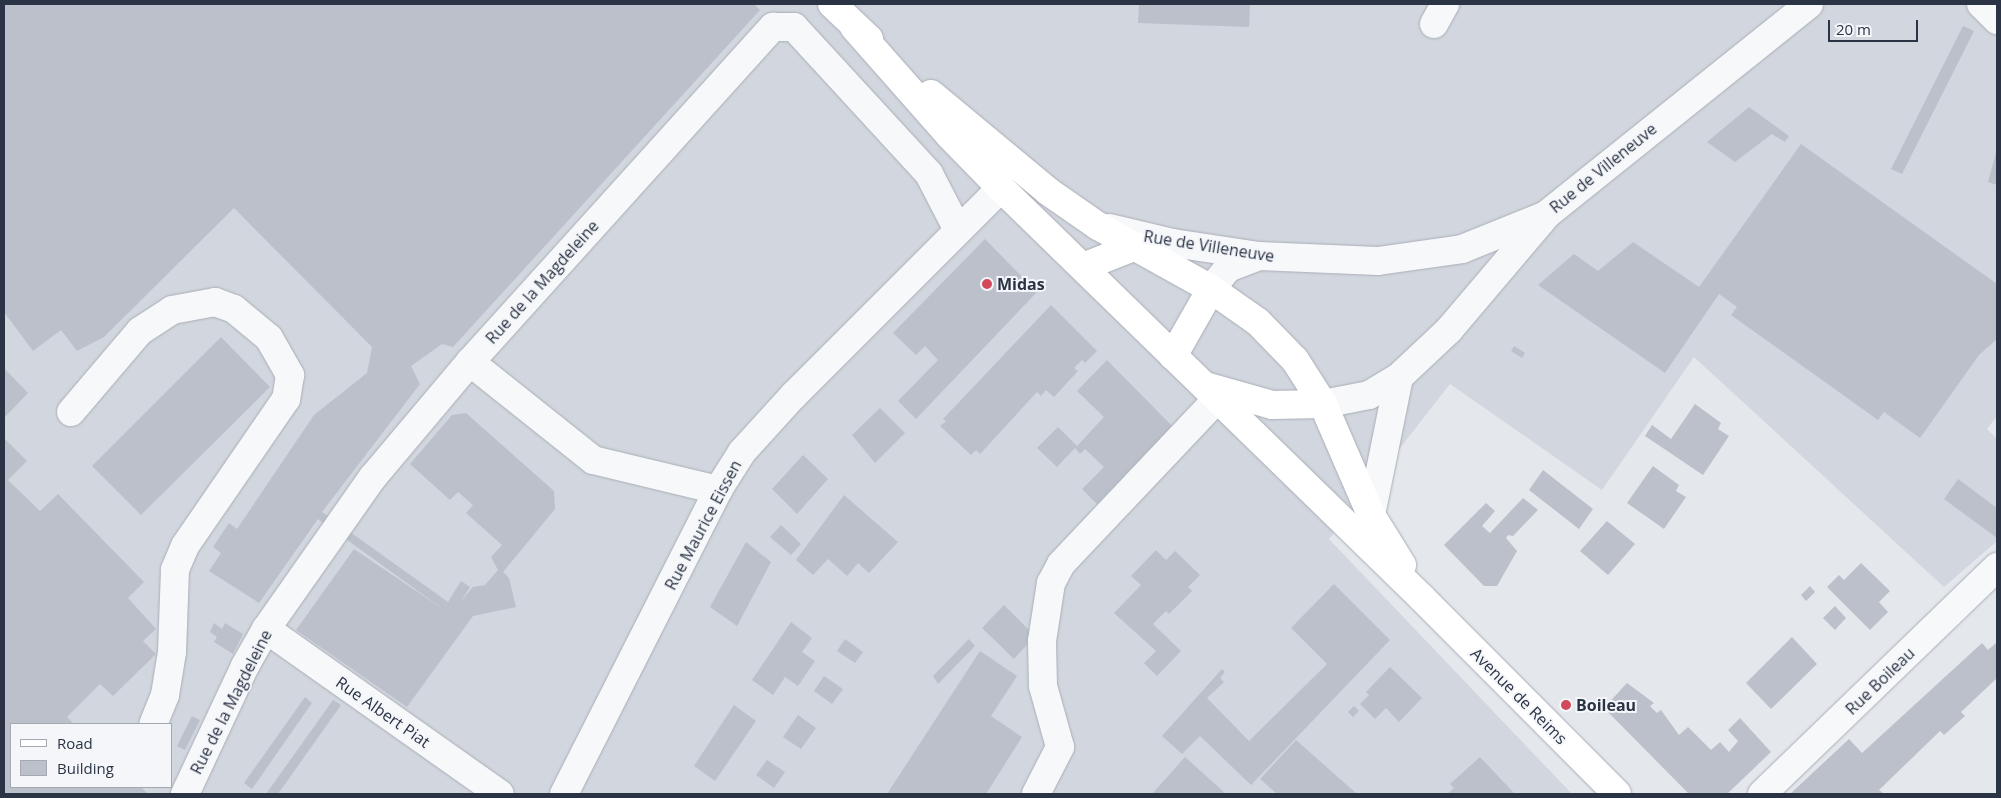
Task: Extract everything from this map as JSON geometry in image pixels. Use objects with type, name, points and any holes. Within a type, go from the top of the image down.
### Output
[{"type":"main road","name":"Rue de Villeneuve","points":[[832,4],[854,27],[1020,168],[1098,226],[1211,289],[1258,322],[1295,360],[1323,404],[1371,515],[1422,598]]},
{"type":"main road","points":[[854,27],[950,136],[1001,188],[1422,598]]},
{"type":"main road","points":[[1083,267],[1136,246]]},
{"type":"main road","points":[[1174,356],[1211,289]]},
{"type":"main road","points":[[1210,392],[1272,405],[1323,404]]},
{"type":"main road","name":"Avenue de Reims","points":[[1422,598],[1617,794]]},
{"type":"street","name":"Rue de Villeneuve","points":[[1098,226],[1173,243],[1259,256],[1378,261],[1462,249],[1546,216],[1809,4]]},
{"type":"street","points":[[1981,4],[1997,20]]},
{"type":"street","name":"Rue de la Magdeleine","points":[[187,787],[245,666],[266,629],[373,477],[470,362],[773,27],[794,27],[929,174],[958,230]]},
{"type":"street","name":"Rue Maurice Eissen","points":[[564,794],[718,490],[742,452],[793,396],[1001,188]]},
{"type":"street","points":[[1323,404],[1369,395],[1399,377],[1449,330],[1546,216]]},
{"type":"street","points":[[1211,289],[1228,268],[1259,256]]},
{"type":"street","points":[[71,412],[140,331],[172,310],[215,302],[234,309],[269,338],[290,374],[286,399],[185,546],[175,570],[172,652],[165,695],[153,723]]},
{"type":"street","points":[[470,362],[593,460],[718,490]]},
{"type":"street","points":[[1371,515],[1399,377]]},
{"type":"street","points":[[1036,794],[1060,747],[1043,686],[1042,641],[1051,583],[1060,564],[1210,392]]},
{"type":"street","name":"Rue Boileau","points":[[1762,794],[1997,567]]},
{"type":"street","name":"Rue Albert Piat","points":[[266,629],[500,794]]},
{"type":"shaded area","points":[[4,4],[1997,4],[1997,416],[1987,429],[1997,439],[1997,541],[1944,587],[1694,357],[1602,490],[1450,384],[1329,539],[1572,794],[4,794]]},
{"type":"building","points":[[4,4],[754,4],[760,10],[453,347],[442,344],[411,366],[420,384],[322,512],[448,602],[461,581],[470,587],[461,601],[473,587],[485,585],[498,570],[491,557],[502,545],[466,513],[473,505],[458,492],[450,500],[410,464],[452,415],[466,413],[554,491],[555,509],[503,572],[509,578],[516,607],[473,616],[407,707],[296,630],[354,549],[443,609],[318,519],[259,603],[209,571],[221,553],[213,547],[229,523],[237,529],[314,415],[367,373],[372,347],[234,208],[104,337],[77,351],[61,330],[33,351],[4,312]]},
{"type":"building","points":[[1139,4],[1250,4],[1249,27],[1138,23]]},
{"type":"building","points":[[1963,26],[1974,31],[1902,174],[1891,169]]},
{"type":"building","points":[[1749,107],[1789,136],[1785,142],[1772,134],[1735,162],[1707,142]]},
{"type":"building","points":[[1801,144],[1997,284],[1997,339],[1979,355],[1920,438],[1884,412],[1878,420],[1731,315],[1737,307],[1719,294],[1665,373],[1538,285],[1574,254],[1598,271],[1633,242],[1699,287]]},
{"type":"building","points":[[1997,149],[1997,185],[1988,182]]},
{"type":"building","points":[[985,239],[1037,292],[916,419],[898,401],[938,360],[925,346],[916,355],[893,333]]},
{"type":"building","points":[[1051,305],[1097,351],[1085,363],[1082,360],[1074,368],[1078,371],[1054,397],[1046,390],[1041,396],[1037,392],[980,454],[976,450],[971,455],[940,426],[946,421],[943,419]]},
{"type":"building","points":[[221,337],[270,387],[141,515],[92,466]]},
{"type":"building","points":[[1514,346],[1525,353],[1522,358],[1511,351]]},
{"type":"building","points":[[1107,360],[1172,426],[1097,504],[1082,489],[1104,467],[1085,449],[1080,454],[1075,448],[1057,467],[1037,448],[1058,427],[1077,446],[1104,417],[1077,391]]},
{"type":"building","points":[[4,368],[28,393],[4,418]]},
{"type":"building","points":[[1695,404],[1721,423],[1718,429],[1729,436],[1703,475],[1645,436],[1652,425],[1671,439]]},
{"type":"building","points":[[880,408],[905,433],[875,463],[852,435]]},
{"type":"building","points":[[4,438],[27,461],[8,480],[40,511],[58,494],[144,582],[128,598],[156,629],[143,641],[156,654],[113,696],[100,684],[67,717],[73,723],[10,723],[10,788],[142,788],[148,794],[4,794]]},
{"type":"building","points":[[803,455],[828,479],[797,514],[772,489]]},
{"type":"building","points":[[1653,466],[1679,485],[1676,491],[1686,497],[1664,529],[1627,503]]},
{"type":"building","points":[[1543,470],[1593,509],[1579,529],[1529,490]]},
{"type":"building","points":[[1958,479],[1997,508],[1997,538],[1944,499]]},
{"type":"building","points":[[844,495],[898,542],[869,573],[858,563],[847,576],[828,559],[813,575],[796,560]]},
{"type":"building","points":[[1523,498],[1538,510],[1513,536],[1508,535],[1506,538],[1517,551],[1497,586],[1484,586],[1444,545],[1486,503],[1495,511],[1482,526],[1490,533]]},
{"type":"building","points":[[1607,521],[1635,544],[1608,575],[1580,551]]},
{"type":"building","points":[[781,525],[801,544],[791,555],[770,537]]},
{"type":"building","points":[[746,542],[771,562],[737,626],[710,607]]},
{"type":"building","points":[[1156,550],[1166,560],[1175,551],[1200,575],[1188,587],[1192,591],[1169,614],[1166,611],[1153,624],[1181,651],[1157,676],[1144,663],[1156,651],[1114,613],[1141,585],[1131,576]]},
{"type":"building","points":[[1861,563],[1890,591],[1879,602],[1888,612],[1870,630],[1827,587],[1839,575],[1844,580]]},
{"type":"building","points":[[1334,584],[1390,640],[1251,785],[1200,736],[1182,754],[1162,736],[1222,669],[1225,672],[1220,678],[1224,682],[1207,698],[1249,741],[1327,664],[1291,628]]},
{"type":"building","points":[[1810,586],[1815,592],[1806,601],[1801,595]]},
{"type":"building","points":[[1004,605],[1035,636],[1014,659],[982,628]]},
{"type":"building","points":[[1835,606],[1846,618],[1835,630],[1823,618]]},
{"type":"building","points":[[791,622],[812,638],[802,652],[815,661],[798,686],[785,677],[773,695],[752,680]]},
{"type":"building","points":[[214,623],[222,629],[225,623],[243,634],[233,654],[214,642],[217,637],[210,632]]},
{"type":"building","points":[[1792,637],[1817,664],[1771,709],[1746,683]]},
{"type":"building","points":[[845,639],[863,652],[855,663],[837,651]]},
{"type":"building","points":[[969,639],[975,646],[938,684],[933,676]]},
{"type":"building","points":[[1997,642],[1997,678],[1961,712],[1965,716],[1944,735],[1940,731],[1879,790],[1884,794],[1790,794],[1849,739],[1862,753],[1982,643],[1988,650]]},
{"type":"building","points":[[980,651],[1017,676],[991,716],[1022,737],[986,794],[887,794]]},
{"type":"building","points":[[1390,667],[1422,698],[1399,722],[1386,708],[1375,719],[1360,704],[1369,695],[1366,692]]},
{"type":"building","points":[[824,676],[843,689],[832,704],[814,691]]},
{"type":"building","points":[[1627,683],[1654,703],[1650,706],[1657,713],[1661,710],[1679,735],[1688,727],[1711,750],[1720,742],[1729,752],[1738,741],[1728,730],[1740,718],[1771,752],[1727,794],[1689,794],[1604,708]]},
{"type":"building","points":[[305,697],[312,703],[252,789],[244,783]]},
{"type":"building","points":[[333,700],[341,705],[278,794],[266,794]]},
{"type":"building","points":[[734,705],[756,721],[715,781],[694,766]]},
{"type":"building","points":[[1354,706],[1359,711],[1353,717],[1348,712]]},
{"type":"building","points":[[798,715],[816,728],[801,749],[783,737]]},
{"type":"building","points":[[192,716],[200,720],[185,750],[177,746]]},
{"type":"building","points":[[1296,740],[1357,794],[1277,794],[1260,779]]},
{"type":"building","points":[[1185,757],[1225,793],[1152,794]]},
{"type":"building","points":[[1480,757],[1515,794],[1447,794],[1454,788],[1450,784]]},
{"type":"building","points":[[767,760],[785,772],[774,788],[756,775]]},
{"type":"place","name":"Midas","points":[[987,284]]},
{"type":"place","name":"Boileau","points":[[1566,705]]}]
